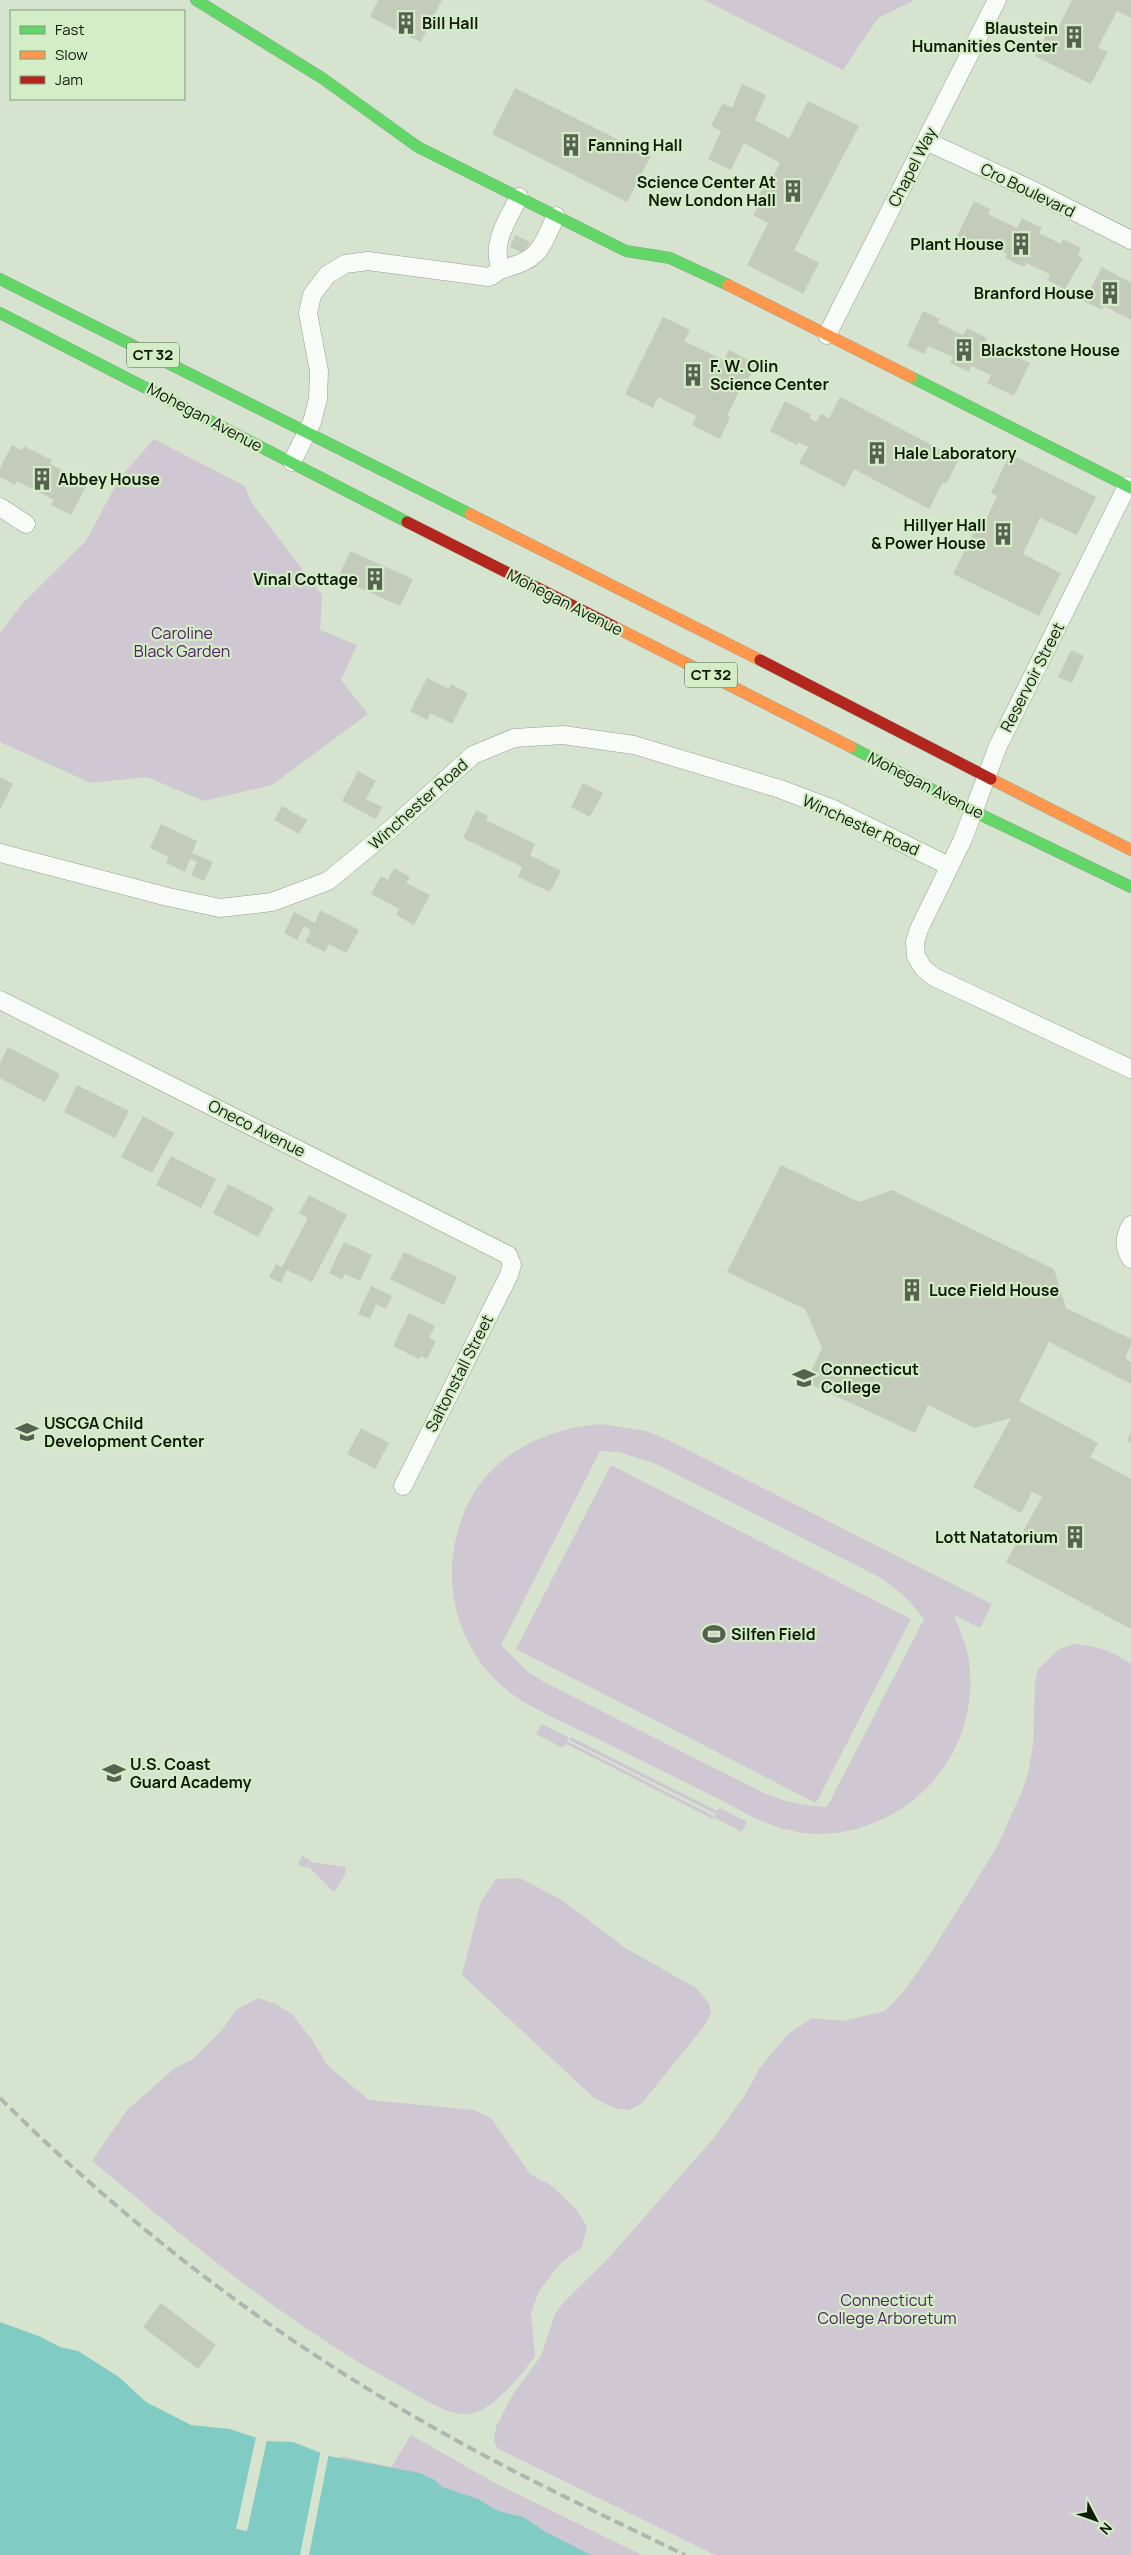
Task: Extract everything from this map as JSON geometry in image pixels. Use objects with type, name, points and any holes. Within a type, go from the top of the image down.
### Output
[{"type":"main road","name":"Reservoir Street","points":[[196,0],[314,72],[412,143],[629,252],[670,258],[694,268],[1129,487]]},
{"type":"main road","name":"Mohegan Avenue","points":[[0,278],[665,612],[1131,850]]},
{"type":"main road","name":"Mohegan Avenue","points":[[0,314],[126,376],[762,700],[973,811],[1131,887]]},
{"type":"street","name":"Chapel Way","points":[[827,335],[997,0]]},
{"type":"street","name":"Cro Boulevard","points":[[926,141],[1030,189],[1131,240]]},
{"type":"street","points":[[501,269],[497,252],[499,239],[519,197]]},
{"type":"street","points":[[292,462],[316,409],[319,384],[308,326],[308,308],[316,287],[327,275],[345,264],[368,261],[485,277],[493,275],[501,269],[515,267],[531,259],[540,248],[556,216]]},
{"type":"street","name":"Reservoir Street","points":[[1129,487],[998,746],[973,811],[916,938],[915,951],[923,968],[934,977],[1131,1069]]},
{"type":"street","points":[[0,508],[26,524]]},
{"type":"street","name":"Winchester Road","points":[[0,853],[168,897],[220,908],[272,902],[328,881],[473,755],[514,738],[563,735],[634,745],[780,789],[833,809],[949,866]]},
{"type":"street","name":"Oneco Avenue","points":[[0,1000],[504,1252],[510,1260]]},
{"type":"street","points":[[1131,1225],[1125,1238],[1125,1246],[1131,1259]]},
{"type":"street","name":"Saltonstall Street","points":[[403,1486],[509,1275],[510,1260]]},
{"type":"green space","points":[[704,0],[915,0],[878,18],[843,70]]},
{"type":"green space","name":"Caroline Black Garden","points":[[154,439],[245,486],[251,502],[322,595],[320,630],[357,645],[341,680],[368,714],[272,785],[204,801],[147,777],[91,783],[0,742],[0,633],[22,604],[86,541],[119,479]]},
{"type":"green space","points":[[600,1424],[646,1431],[668,1440],[992,1604],[980,1628],[954,1615],[965,1644],[969,1662],[970,1695],[964,1726],[952,1754],[934,1780],[912,1801],[886,1818],[856,1829],[815,1834],[779,1827],[754,1818],[546,1714],[512,1694],[492,1676],[476,1656],[464,1633],[456,1609],[452,1584],[453,1558],[457,1533],[466,1508],[476,1489],[504,1459],[540,1439],[579,1427]],"holes":[[[600,1451],[619,1452],[656,1464],[877,1576],[903,1595],[924,1619],[827,1807],[796,1803],[766,1794],[544,1682],[528,1672],[501,1645]]]},
{"type":"green space","name":"Silfen Field","points":[[611,1465],[911,1619],[816,1803],[516,1649]]},
{"type":"green space","name":"Connecticut College Arboretum","points":[[1075,1644],[1104,1650],[1131,1664],[1131,2555],[715,2555],[497,2448],[494,2440],[496,2427],[513,2394],[541,2356],[555,2314],[563,2303],[606,2261],[712,2140],[745,2095],[759,2069],[787,2035],[812,2018],[843,2021],[885,2011],[904,1991],[930,1954],[997,1847],[1023,1789],[1028,1774],[1033,1745],[1035,1683],[1038,1669],[1059,1649]]},
{"type":"green space","points":[[542,1724],[568,1737],[567,1741],[714,1816],[713,1819],[566,1744],[563,1748],[536,1734]]},
{"type":"green space","points":[[571,1737],[717,1811],[720,1808],[747,1822],[742,1832],[715,1818],[716,1814],[569,1740]]},
{"type":"green space","points":[[302,1856],[311,1860],[310,1862],[346,1867],[345,1875],[334,1892],[308,1866],[307,1868],[298,1865]]},
{"type":"green space","points":[[520,1878],[562,1900],[625,1948],[696,1988],[709,2003],[711,2013],[705,2025],[642,2103],[630,2110],[614,2108],[594,2098],[462,1975],[480,1904],[496,1879]]},
{"type":"green space","points":[[258,1998],[276,2004],[293,2015],[313,2041],[328,2066],[369,2100],[474,2110],[491,2118],[530,2174],[552,2186],[577,2210],[587,2227],[582,2247],[560,2264],[539,2291],[531,2313],[535,2356],[503,2394],[482,2410],[471,2414],[460,2414],[438,2407],[320,2338],[242,2282],[92,2161],[127,2110],[175,2068],[193,2059],[222,2030],[236,2010]]},
{"type":"green space","points":[[411,2435],[495,2483],[642,2555],[435,2555],[333,2483],[341,2456],[391,2467]]},
{"type":"water","points":[[0,2322],[41,2337],[60,2347],[78,2351],[119,2377],[146,2402],[191,2425],[230,2429],[266,2441],[293,2442],[329,2456],[420,2473],[435,2480],[442,2487],[478,2499],[498,2511],[523,2517],[544,2531],[591,2555],[0,2555]]},
{"type":"pier","points":[[256,2437],[267,2440],[247,2531],[236,2529]]},
{"type":"pier","points":[[321,2449],[329,2453],[309,2555],[300,2555]]},
{"type":"building","name":"Bill Hall","points":[[378,0],[442,0],[421,42],[370,17]]},
{"type":"building","name":"Blaustein Humanities Center","points":[[1072,0],[1131,0],[1131,18],[1117,11],[1098,47],[1108,52],[1091,84],[1035,56],[1052,23],[1059,26]]},
{"type":"building","name":"Science Center At New London Hall","points":[[742,84],[766,95],[755,120],[789,138],[808,101],[859,126],[794,250],[819,263],[803,294],[747,265],[768,223],[753,215],[757,209],[753,207],[770,173],[774,175],[780,163],[744,143],[731,170],[708,159],[721,131],[711,126],[723,103],[732,108]]},
{"type":"building","name":"Fanning Hall","points":[[515,88],[651,156],[627,202],[492,134]]},
{"type":"building","name":"Plant House","points":[[974,201],[990,209],[988,214],[1017,228],[1022,218],[1042,228],[1039,233],[1061,244],[1063,239],[1081,248],[1078,256],[1083,258],[1065,289],[1047,280],[1050,274],[1026,263],[1024,267],[1005,258],[1007,254],[988,245],[985,252],[956,238]]},
{"type":"building","points":[[515,235],[530,242],[524,254],[510,247]]},
{"type":"building","name":"Branford House","points":[[1102,267],[1131,283],[1131,320],[1104,306],[1102,310],[1084,301]]},
{"type":"building","name":"Blackstone House","points":[[923,311],[940,319],[938,323],[963,335],[967,328],[987,338],[983,346],[1008,358],[1010,354],[1030,363],[1014,396],[987,383],[991,375],[971,366],[969,372],[950,363],[953,357],[928,346],[924,354],[907,346]]},
{"type":"building","name":"F. W. Olin Science Center","points":[[663,317],[690,330],[684,341],[724,360],[729,350],[756,364],[744,388],[741,387],[727,416],[730,417],[720,439],[692,425],[696,416],[658,397],[653,408],[625,394]]},
{"type":"building","name":"Hale Laboratory","points":[[840,397],[959,459],[946,484],[943,482],[929,509],[854,469],[845,487],[799,463],[808,447],[798,442],[797,445],[770,431],[785,401],[811,415],[809,418],[816,422],[821,414],[829,418]]},
{"type":"building","name":"Abbey House","points":[[12,445],[22,450],[24,446],[52,460],[50,464],[88,483],[71,515],[51,505],[54,500],[17,481],[15,485],[0,477],[0,468]]},
{"type":"building","name":"Hillyer Hall & Power House","points":[[1010,454],[1096,497],[1077,535],[1040,518],[1023,554],[1061,573],[1039,616],[953,574],[975,530],[980,533],[997,496],[991,493]]},
{"type":"building","name":"Vinal Cottage","points":[[350,551],[413,579],[400,606],[338,578]]},
{"type":"building","points":[[1071,650],[1084,656],[1072,683],[1058,677]]},
{"type":"building","points":[[427,678],[449,689],[451,684],[468,693],[452,724],[430,713],[427,720],[410,711]]},
{"type":"building","points":[[358,771],[376,781],[366,799],[382,807],[376,819],[342,801]]},
{"type":"building","points":[[0,777],[13,784],[0,810]]},
{"type":"building","points":[[583,783],[603,793],[590,817],[571,807]]},
{"type":"building","points":[[282,806],[307,820],[299,834],[274,820]]},
{"type":"building","points":[[476,810],[488,816],[486,820],[535,844],[530,855],[561,871],[550,892],[518,877],[522,867],[463,838]]},
{"type":"building","points":[[161,824],[197,841],[192,853],[213,862],[204,881],[191,875],[197,862],[190,859],[185,872],[166,863],[169,857],[150,848]]},
{"type":"building","points":[[394,868],[410,877],[406,883],[430,895],[414,925],[396,915],[399,909],[371,894],[381,876],[388,880]]},
{"type":"building","points":[[320,910],[359,930],[346,953],[329,944],[325,952],[305,942],[311,930],[304,926],[297,940],[284,933],[294,912],[315,923]]},
{"type":"building","points":[[8,1047],[60,1074],[45,1102],[0,1078],[0,1063]]},
{"type":"building","points":[[77,1085],[129,1111],[115,1138],[64,1112]]},
{"type":"building","points":[[143,1116],[174,1133],[152,1173],[121,1157]]},
{"type":"building","points":[[171,1156],[216,1179],[201,1208],[156,1185]]},
{"type":"building","name":"Luce Field House","points":[[781,1165],[859,1202],[892,1190],[1054,1269],[1066,1308],[1131,1339],[1131,1345],[1125,1358],[1131,1362],[1131,1384],[1049,1342],[1019,1401],[1098,1443],[1090,1457],[1131,1479],[1131,1629],[1006,1562],[1042,1497],[1032,1492],[1021,1513],[973,1487],[1011,1418],[974,1428],[928,1405],[915,1433],[806,1382],[822,1348],[805,1309],[727,1272]]},
{"type":"building","points":[[228,1184],[274,1208],[258,1237],[213,1213]]},
{"type":"building","points":[[309,1195],[347,1215],[312,1282],[287,1270],[281,1283],[269,1277],[276,1264],[282,1267],[308,1218],[299,1213]]},
{"type":"building","points":[[344,1242],[372,1255],[360,1281],[345,1274],[342,1280],[329,1273]]},
{"type":"building","points":[[404,1252],[457,1277],[444,1305],[390,1279]]},
{"type":"building","points":[[371,1286],[392,1296],[386,1309],[376,1304],[370,1319],[358,1314]]},
{"type":"building","points":[[409,1313],[435,1326],[429,1338],[436,1341],[427,1359],[421,1356],[419,1359],[393,1346]]},
{"type":"building","points":[[361,1428],[389,1443],[375,1469],[347,1454]]},
{"type":"building","points":[[1131,1432],[1131,1443],[1127,1441]]},
{"type":"building","points":[[161,2303],[216,2345],[198,2369],[143,2327]]},
{"type":"railway","points":[[0,2098],[96,2188],[146,2230],[197,2271],[304,2348],[415,2417],[481,2454],[548,2489],[685,2555]]},
{"type":"traffic: fast","points":[[196,0],[322,78],[418,147],[626,251],[670,258],[728,285]]},
{"type":"traffic: fast","points":[[0,279],[470,514]]},
{"type":"traffic: fast","points":[[0,313],[407,522]]},
{"type":"traffic: fast","points":[[911,377],[1131,488]]},
{"type":"traffic: fast","points":[[851,747],[973,811],[1131,887]]},
{"type":"traffic: slow","points":[[728,285],[911,377]]},
{"type":"traffic: slow","points":[[470,514],[760,660]]},
{"type":"traffic: slow","points":[[613,626],[851,747]]},
{"type":"traffic: slow","points":[[991,779],[1131,850]]},
{"type":"traffic: jam","points":[[407,522],[613,626]]},
{"type":"traffic: jam","points":[[760,660],[991,779]]},
{"type":"place","name":"Bill Hall","points":[[406,23]]},
{"type":"place","name":"Blaustein Humanities Center","points":[[1074,37]]},
{"type":"place","name":"Fanning Hall","points":[[571,145]]},
{"type":"place","name":"Science Center At New London Hall","points":[[793,191]]},
{"type":"place","name":"Plant House","points":[[1021,244]]},
{"type":"place","name":"Branford House","points":[[1110,293]]},
{"type":"place","name":"Blackstone House","points":[[964,350]]},
{"type":"place","name":"F. W. Olin Science Center","points":[[693,375]]},
{"type":"place","name":"Hale Laboratory","points":[[877,453]]},
{"type":"place","name":"Abbey House","points":[[42,479]]},
{"type":"place","name":"Hillyer Hall & Power House","points":[[1003,534]]},
{"type":"place","name":"Vinal Cottage","points":[[375,579]]},
{"type":"place","name":"Luce Field House","points":[[912,1290]]},
{"type":"place","name":"Connecticut College","points":[[804,1378]]},
{"type":"place","name":"USCGA Child Development Center","points":[[27,1432]]},
{"type":"place","name":"Lott Natatorium","points":[[1075,1537]]},
{"type":"place","name":"Silfen Field","points":[[714,1634]]},
{"type":"place","name":"U.S. Coast Guard Academy","points":[[114,1773]]}]
